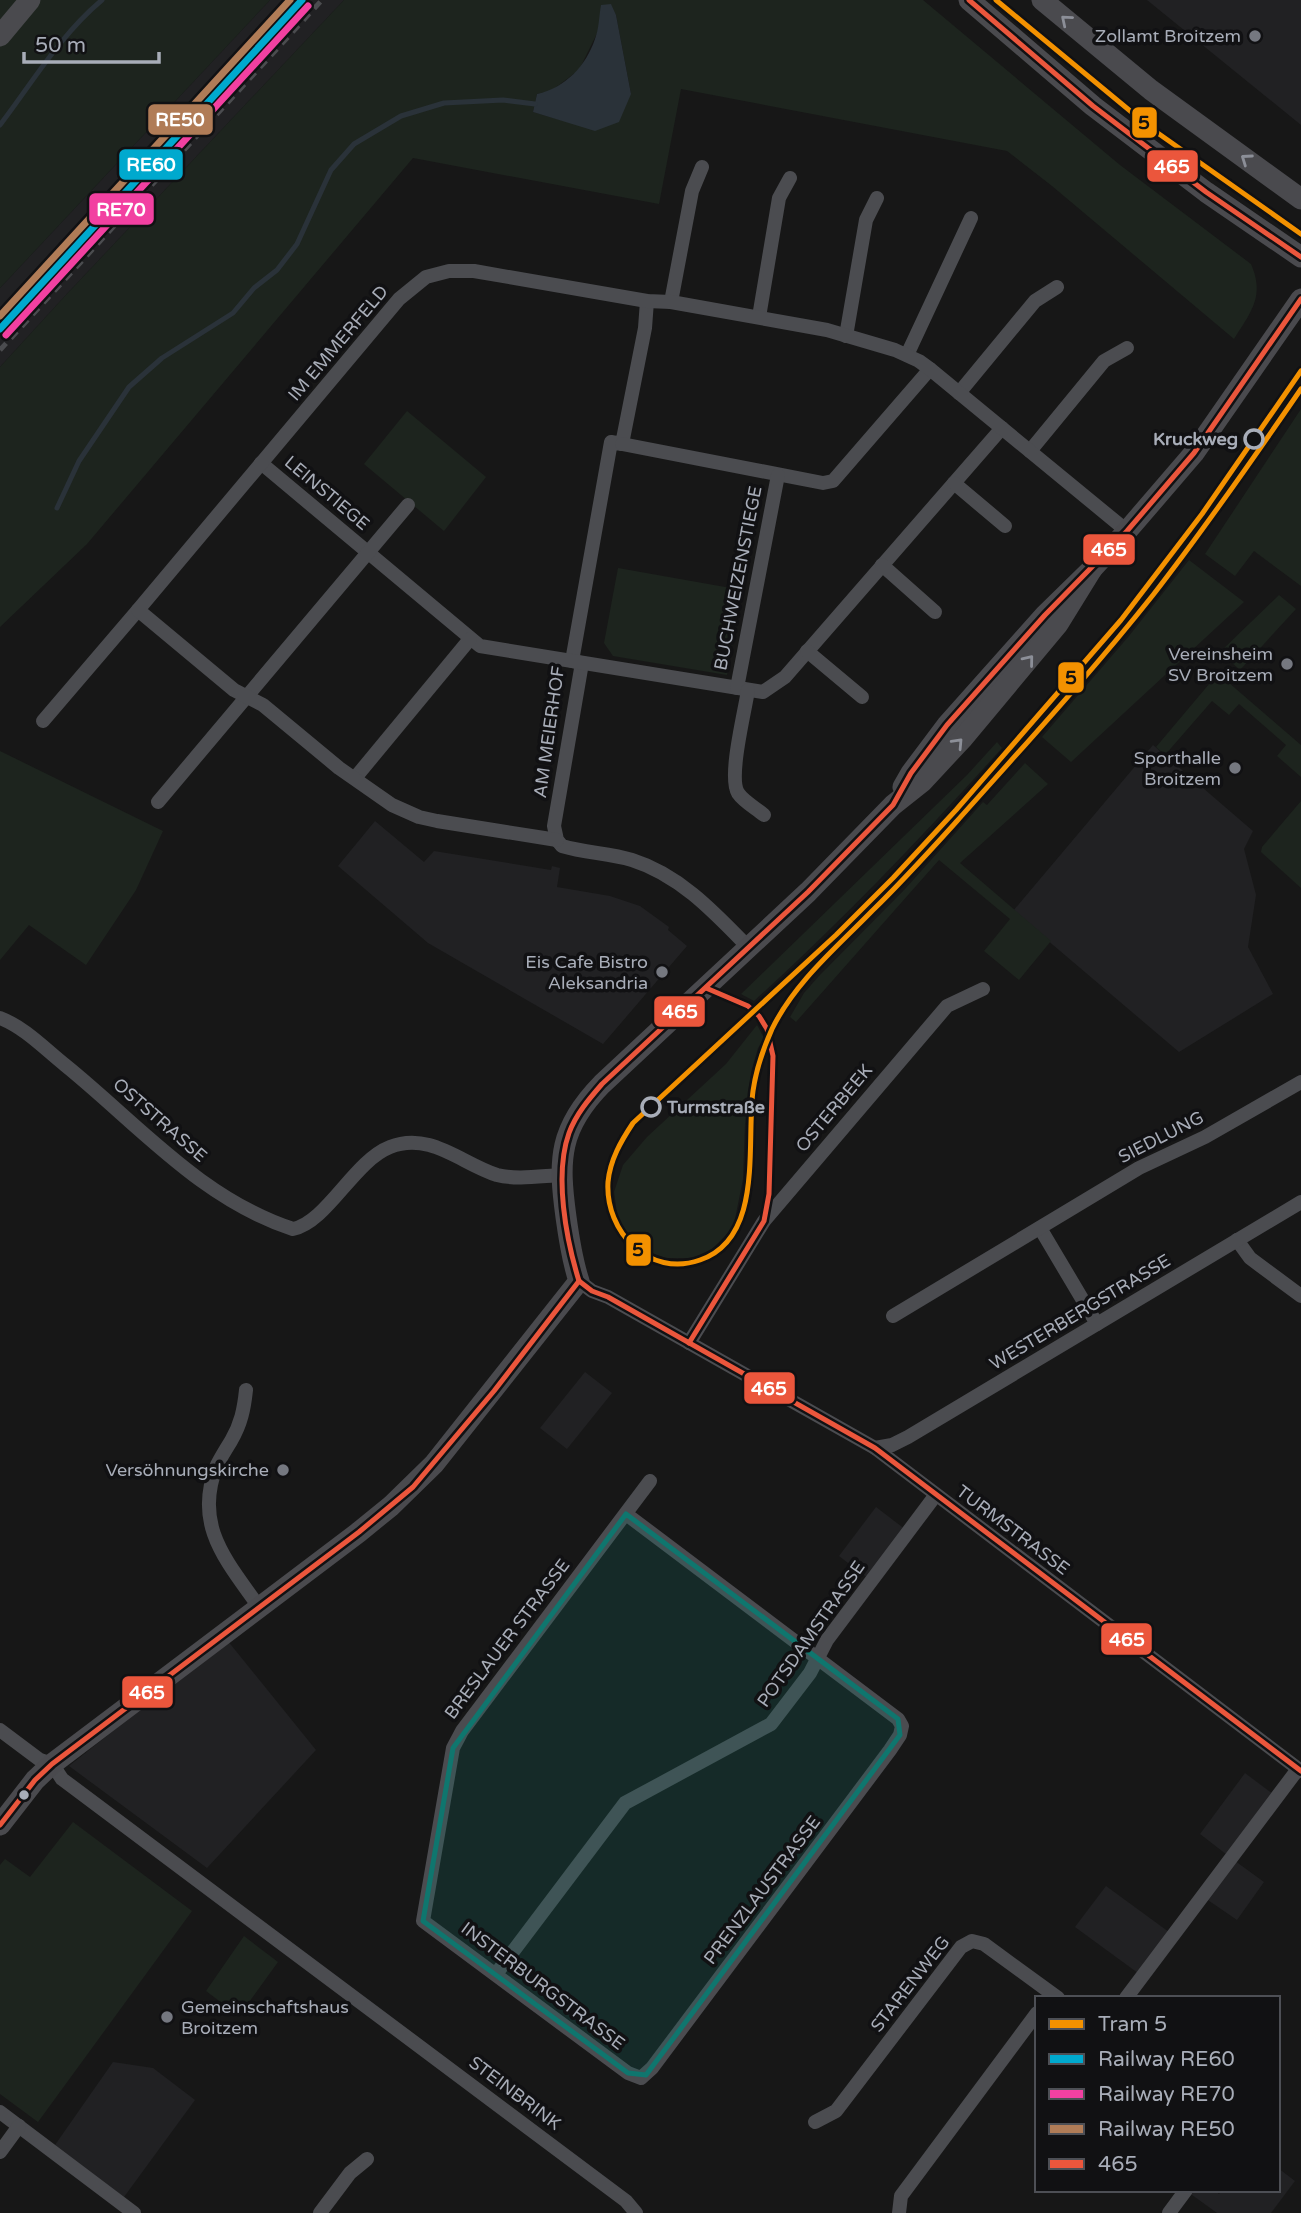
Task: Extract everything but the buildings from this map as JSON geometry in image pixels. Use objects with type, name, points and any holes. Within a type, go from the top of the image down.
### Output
[{"type":"street","points":[[0,36],[30,0]]},
{"type":"street","points":[[969,0],[1093,106],[1206,192],[1301,257]]},
{"type":"street","points":[[1042,0],[1151,90],[1301,199]]},
{"type":"street","points":[[671,302],[692,191],[702,167]]},
{"type":"street","points":[[759,317],[779,198],[790,178]]},
{"type":"street","points":[[846,336],[866,220],[877,198]]},
{"type":"street","points":[[907,355],[971,218]]},
{"type":"street","name":"IM EMMERFELD","points":[[43,721],[399,299],[426,277],[449,271],[474,271],[759,317],[846,336],[907,355],[930,369],[1127,531]]},
{"type":"street","points":[[959,393],[1035,301],[1057,287]]},
{"type":"street","points":[[0,1825],[52,1764],[359,1532],[413,1487],[434,1464],[579,1281],[571,1253],[561,1175],[563,1151],[570,1129],[589,1097],[808,892],[893,805],[922,782],[986,713],[1058,624],[1092,569],[1194,453],[1301,299]]},
{"type":"street","name":"AM MEIERHOF","points":[[557,840],[554,826],[582,663],[572,661],[611,442],[622,444],[645,328],[647,301]]},
{"type":"street","points":[[1030,451],[1104,361],[1127,348]]},
{"type":"street","name":"BUCHWEIZENSTIEGE","points":[[622,444],[823,484],[833,481],[930,369]]},
{"type":"street","points":[[742,689],[762,692],[785,677],[1002,428]]},
{"type":"street","name":"LEINSTIEGE","points":[[261,463],[480,646],[742,689]]},
{"type":"street","name":"BUCHWEIZENSTIEGE","points":[[764,814],[739,794],[734,783],[742,689],[778,475]]},
{"type":"street","points":[[954,483],[1005,526]]},
{"type":"street","name":"LEINSTIEGE","points":[[248,696],[408,505]]},
{"type":"street","points":[[882,565],[935,612]]},
{"type":"street","points":[[138,610],[234,690],[262,705],[339,768],[392,805],[419,817],[557,840],[568,848],[613,855],[659,871],[713,912],[749,948]]},
{"type":"street","points":[[355,778],[470,639]]},
{"type":"street","points":[[807,651],[862,697]]},
{"type":"street","points":[[158,802],[248,696]]},
{"type":"street","name":"OSTERBEEK","points":[[689,1343],[764,1221],[947,1006],[983,989]]},
{"type":"street","name":"OSTSTRASSE","points":[[0,1018],[15,1025],[82,1079],[188,1173],[241,1206],[293,1229],[309,1223],[380,1152],[400,1144],[412,1143],[444,1149],[504,1176],[561,1175]]},
{"type":"street","name":"SIEDLUNG","points":[[892,1316],[1139,1168],[1205,1137],[1301,1082]]},
{"type":"street","name":"WESTERBERGSTRASSE","points":[[875,1448],[908,1437],[1301,1202]]},
{"type":"street","points":[[1040,1228],[1097,1324]]},
{"type":"street","points":[[1237,1240],[1250,1258],[1301,1296]]},
{"type":"street","name":"TURMSTRASSE","points":[[579,1281],[592,1291],[608,1297],[856,1440],[875,1448],[1299,1770]]},
{"type":"street","points":[[246,1390],[243,1414],[218,1463],[212,1481],[208,1517],[214,1537],[230,1566],[259,1606]]},
{"type":"street","name":"BRESLAUER STRASSE","points":[[424,1922],[453,1748],[486,1698],[650,1481]]},
{"type":"street","name":"POTSDAMSTRASSE","points":[[496,1974],[625,1803],[771,1724],[810,1673],[827,1640],[935,1496]]},
{"type":"street","points":[[626,1514],[818,1657]]},
{"type":"street","name":"PRENZLAUSTRASSE","points":[[641,2078],[652,2068],[900,1735],[902,1726],[898,1719],[818,1657]]},
{"type":"street","name":"STEINBRINK","points":[[0,1730],[40,1760],[52,1764],[62,1779],[626,2200],[636,2213]]},
{"type":"street","points":[[1128,1996],[1299,1770]]},
{"type":"street","name":"INSTERBURGSTRASSE","points":[[424,1922],[628,2073],[641,2078]]},
{"type":"street","name":"STARENWEG","points":[[815,2122],[836,2111],[961,1947],[972,1941],[984,1944],[1053,1996]]},
{"type":"street","points":[[899,2213],[901,2196],[1035,2017]]},
{"type":"street","points":[[0,2112],[134,2213]]},
{"type":"street","points":[[0,2152],[19,2126]]},
{"type":"street","points":[[320,2213],[350,2173],[367,2158]]},
{"type":"street","points":[[1169,2213],[1185,2192]]},
{"type":"highlighted area","points":[[626,1514],[898,1719],[900,1735],[646,2075],[628,2073],[423,1921],[453,1748]]},
{"type":"shaded area","points":[[0,0],[270,0],[0,288]]},
{"type":"shaded area","points":[[270,0],[344,0],[0,367],[0,288]]},
{"type":"shaded area","points":[[344,0],[923,0],[1120,165],[1251,264],[1257,285],[1254,303],[1234,339],[1007,151],[681,89],[659,204],[413,158],[87,544],[0,627],[0,367]],"holes":[[[611,5],[616,15],[631,94],[564,121],[533,112],[537,94],[551,91],[579,70]]]},
{"type":"shaded area","points":[[1147,0],[1301,0],[1301,125]]},
{"type":"shaded area","points":[[611,4],[616,15],[631,94],[619,122],[595,131],[533,112],[537,94],[557,87],[580,67],[596,35],[601,5]]},
{"type":"shaded area","points":[[1301,409],[1301,586],[1254,551],[1235,576],[1205,554]]},
{"type":"shaded area","points":[[407,411],[486,477],[444,531],[364,464]]},
{"type":"shaded area","points":[[1189,560],[1244,602],[1071,762],[1042,737],[1129,636]]},
{"type":"shaded area","points":[[618,568],[742,590],[727,675],[613,656],[604,643]]},
{"type":"shaded area","points":[[1279,595],[1296,609],[1240,670],[1220,652]]},
{"type":"shaded area","points":[[1221,676],[1301,745],[1301,777],[1277,756],[1286,745],[1239,704],[1229,715],[1212,701],[1165,755],[1156,747],[1215,677]]},
{"type":"shaded area","points":[[997,742],[1002,748],[912,846],[819,940],[754,1001],[741,994],[967,775]]},
{"type":"shaded area","points":[[1153,745],[1253,831],[1244,849],[1256,895],[1248,947],[1273,994],[1179,1052],[1013,911]]},
{"type":"shaded area","points":[[0,751],[163,831],[136,890],[86,965],[29,925],[0,960]]},
{"type":"shaded area","points":[[1025,763],[1048,784],[960,863],[1051,941],[1019,980],[984,951],[1010,919],[939,860],[796,1022],[790,1017],[804,993],[818,977],[905,889],[983,802],[987,805]]},
{"type":"shaded area","points":[[1301,801],[1301,888],[1261,852],[1262,847]]},
{"type":"shaded area","points":[[375,821],[424,862],[434,851],[551,870],[552,866],[560,868],[557,887],[610,896],[640,906],[669,927],[668,930],[687,946],[603,1044],[428,943],[338,866]]},
{"type":"shaded area","points":[[757,1025],[764,1038],[751,1072],[745,1124],[743,1179],[734,1224],[712,1249],[694,1258],[666,1258],[643,1250],[623,1230],[618,1220],[614,1192],[623,1165],[647,1137],[726,1064]]},
{"type":"shaded area","points":[[585,1372],[612,1393],[567,1449],[540,1428]]},
{"type":"shaded area","points":[[876,1507],[906,1530],[869,1579],[839,1556]]},
{"type":"shaded area","points":[[227,1640],[316,1750],[207,1868],[69,1766]]},
{"type":"shaded area","points":[[1245,1773],[1277,1797],[1231,1858],[1200,1834]]},
{"type":"shaded area","points":[[73,1822],[192,1911],[38,2122],[0,2094],[0,1865],[5,1859],[30,1877]]},
{"type":"shaded area","points":[[1231,1858],[1264,1882],[1237,1920],[1202,1896]]},
{"type":"shaded area","points":[[1106,1886],[1173,1935],[1142,1976],[1075,1927]]},
{"type":"shaded area","points":[[244,1936],[278,1962],[239,2016],[206,1991]]},
{"type":"shaded area","points":[[113,2062],[153,2068],[195,2100],[124,2197],[55,2145]]},
{"type":"shaded area","points":[[1280,2170],[1295,2181],[1271,2213],[1217,2213],[1188,2192],[1280,2192]]},
{"type":"waterway","points":[[0,125],[60,43],[102,0]]},
{"type":"waterway","points":[[57,508],[79,461],[129,387],[162,358],[233,313],[254,288],[277,270],[297,244],[331,170],[354,144],[401,116],[444,103],[503,100],[535,104]]},
{"type":"railway","points":[[0,350],[322,0]]},
{"type":"tram line","name":"5","points":[[996,0],[1152,129],[1301,234]]},
{"type":"tram line","name":"5","points":[[1301,371],[1202,514],[1121,620],[956,810],[836,935],[633,1123],[617,1151],[608,1182],[614,1218],[622,1233],[634,1246],[648,1256],[681,1264],[700,1260],[720,1249],[734,1232],[743,1211],[748,1187],[751,1113],[756,1075],[781,1012],[817,966],[936,844],[1129,624],[1210,519],[1301,389]]},
{"type":"rail line","name":"RE50","points":[[0,316],[290,0]]},
{"type":"rail line","name":"RE60","points":[[0,329],[302,0]]},
{"type":"rail line","name":"RE70","points":[[6,335],[308,6]]},
{"type":"transit line","name":"465","points":[[969,0],[1093,106],[1206,192],[1301,257]]},
{"type":"transit line","name":"465","points":[[579,1281],[566,1227],[562,1168],[569,1133],[583,1107],[602,1084],[808,892],[893,805],[911,773],[947,725],[1045,615],[1127,531],[1194,453],[1301,299]]},
{"type":"transit line","name":"465","points":[[689,1343],[764,1221],[769,1194],[773,1056],[767,1029],[759,1016],[748,1006],[706,988]]},
{"type":"transit line","name":"465","points":[[579,1281],[592,1291],[608,1297],[875,1448],[1301,1771]]},
{"type":"transit line","name":"465","points":[[0,1825],[35,1780],[52,1764],[359,1532],[413,1487],[494,1391],[579,1281]]},
{"type":"place","name":"Zollamt Broitzem","points":[[1255,36]]},
{"type":"place","name":"Kruckweg","points":[[1254,439]]},
{"type":"place","name":"Vereinsheim SV Broitzem","points":[[1287,664]]},
{"type":"place","name":"Sporthalle Broitzem","points":[[1235,768]]},
{"type":"place","name":"Eis Cafe Bistro Aleksandria","points":[[662,972]]},
{"type":"place","name":"Turmstraße","points":[[651,1107]]},
{"type":"place","name":"Versöhnungskirche","points":[[283,1470]]},
{"type":"place","name":"Gemeinschaftshaus Broitzem","points":[[167,2017]]}]
